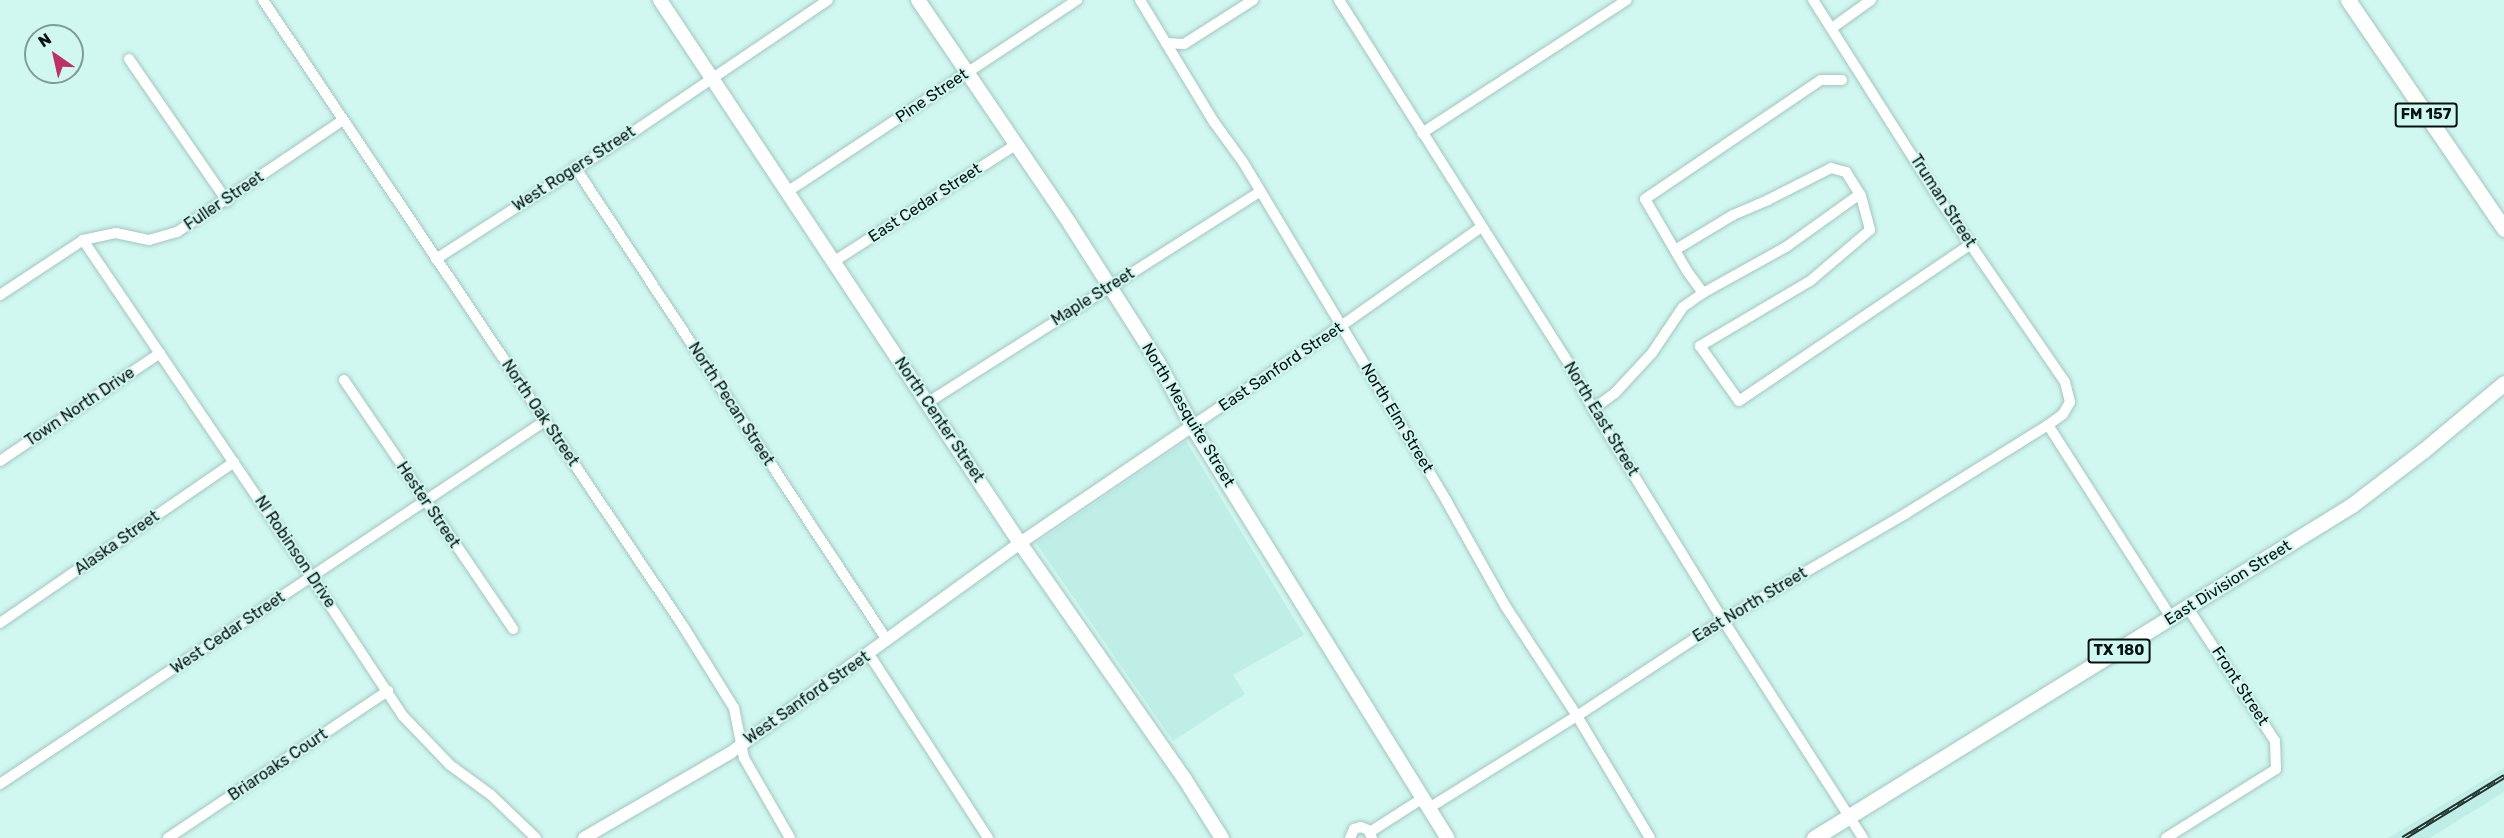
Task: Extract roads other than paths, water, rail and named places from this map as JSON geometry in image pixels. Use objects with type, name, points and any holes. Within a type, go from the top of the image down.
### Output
[{"type":"main road","name":"North Center Street","points":[[660,0],[1020,543],[1184,778],[1221,838]]},
{"type":"main road","name":"North Mesquite Street","points":[[918,0],[1017,144],[1158,362],[1192,426],[1447,838]]},
{"type":"main road","name":"FM 157","points":[[2348,0],[2504,229]]},
{"type":"main road","name":"East Division Street","points":[[1814,838],[2172,619],[2352,505],[2424,450],[2504,383]]},
{"type":"street","name":"North Oak Street","points":[[263,0],[674,612],[734,708],[744,758],[750,774],[790,838]]},
{"type":"street","name":"West Rogers Street","points":[[436,259],[828,0]]},
{"type":"street","name":"Pine Street","points":[[787,192],[1077,0]]},
{"type":"street","name":"North Elm Street","points":[[1140,0],[1341,326],[1506,607],[1577,716],[1650,838]]},
{"type":"street","points":[[1166,43],[1184,44],[1253,0]]},
{"type":"street","name":"North East Street","points":[[1339,0],[1480,228],[1570,366],[1593,409],[1723,620],[1863,838]]},
{"type":"street","points":[[1422,133],[1627,0]]},
{"type":"street","name":"Truman Street","points":[[1813,0],[1971,244],[2066,382],[2070,402]]},
{"type":"street","points":[[1832,28],[1871,0]]},
{"type":"street","points":[[129,59],[227,201]]},
{"type":"street","points":[[1703,293],[1645,198],[1821,80],[1842,80]]},
{"type":"street","name":"Fuller Street","points":[[0,295],[83,240],[116,233],[149,240],[177,232],[227,201],[343,120]]},
{"type":"street","name":"East Cedar Street","points":[[834,262],[1017,144]]},
{"type":"street","name":"North Pecan Street","points":[[575,167],[887,640]]},
{"type":"street","points":[[1675,250],[1733,215],[1831,168],[1846,172],[1860,194],[1870,230],[1810,280],[1700,346],[1739,400],[1971,244]]},
{"type":"street","name":"Maple Street","points":[[927,404],[1260,192]]},
{"type":"street","points":[[1593,409],[1616,393],[1652,353],[1683,307],[1703,293],[1786,247],[1860,194]]},
{"type":"street","name":"East Sanford Street","points":[[1020,543],[1341,326],[1480,228]]},
{"type":"street","name":"Nl Robinson Drive","points":[[83,240],[415,732],[450,765],[490,795],[536,838]]},
{"type":"street","name":"Town North Drive","points":[[0,461],[160,353]]},
{"type":"street","name":"Hester Street","points":[[344,380],[513,629]]},
{"type":"street","name":"East North Street","points":[[1350,838],[1357,827],[1365,828],[1371,835],[1577,716],[1723,620],[1905,514],[2048,425],[2063,414],[2070,402]]},
{"type":"street","name":"West Cedar Street","points":[[0,784],[546,421]]},
{"type":"street","points":[[2048,425],[2172,619]]},
{"type":"street","name":"Alaska Street","points":[[0,623],[234,462]]},
{"type":"street","name":"West Sanford Street","points":[[584,838],[730,753],[1020,543]]},
{"type":"street","name":"Front Street","points":[[2166,838],[2277,769],[2276,741],[2188,608]]},
{"type":"street","points":[[869,654],[988,838]]},
{"type":"street","name":"Briaroaks Court","points":[[169,838],[388,691]]},
{"type":"railway","points":[[2403,838],[2504,776]]}]
